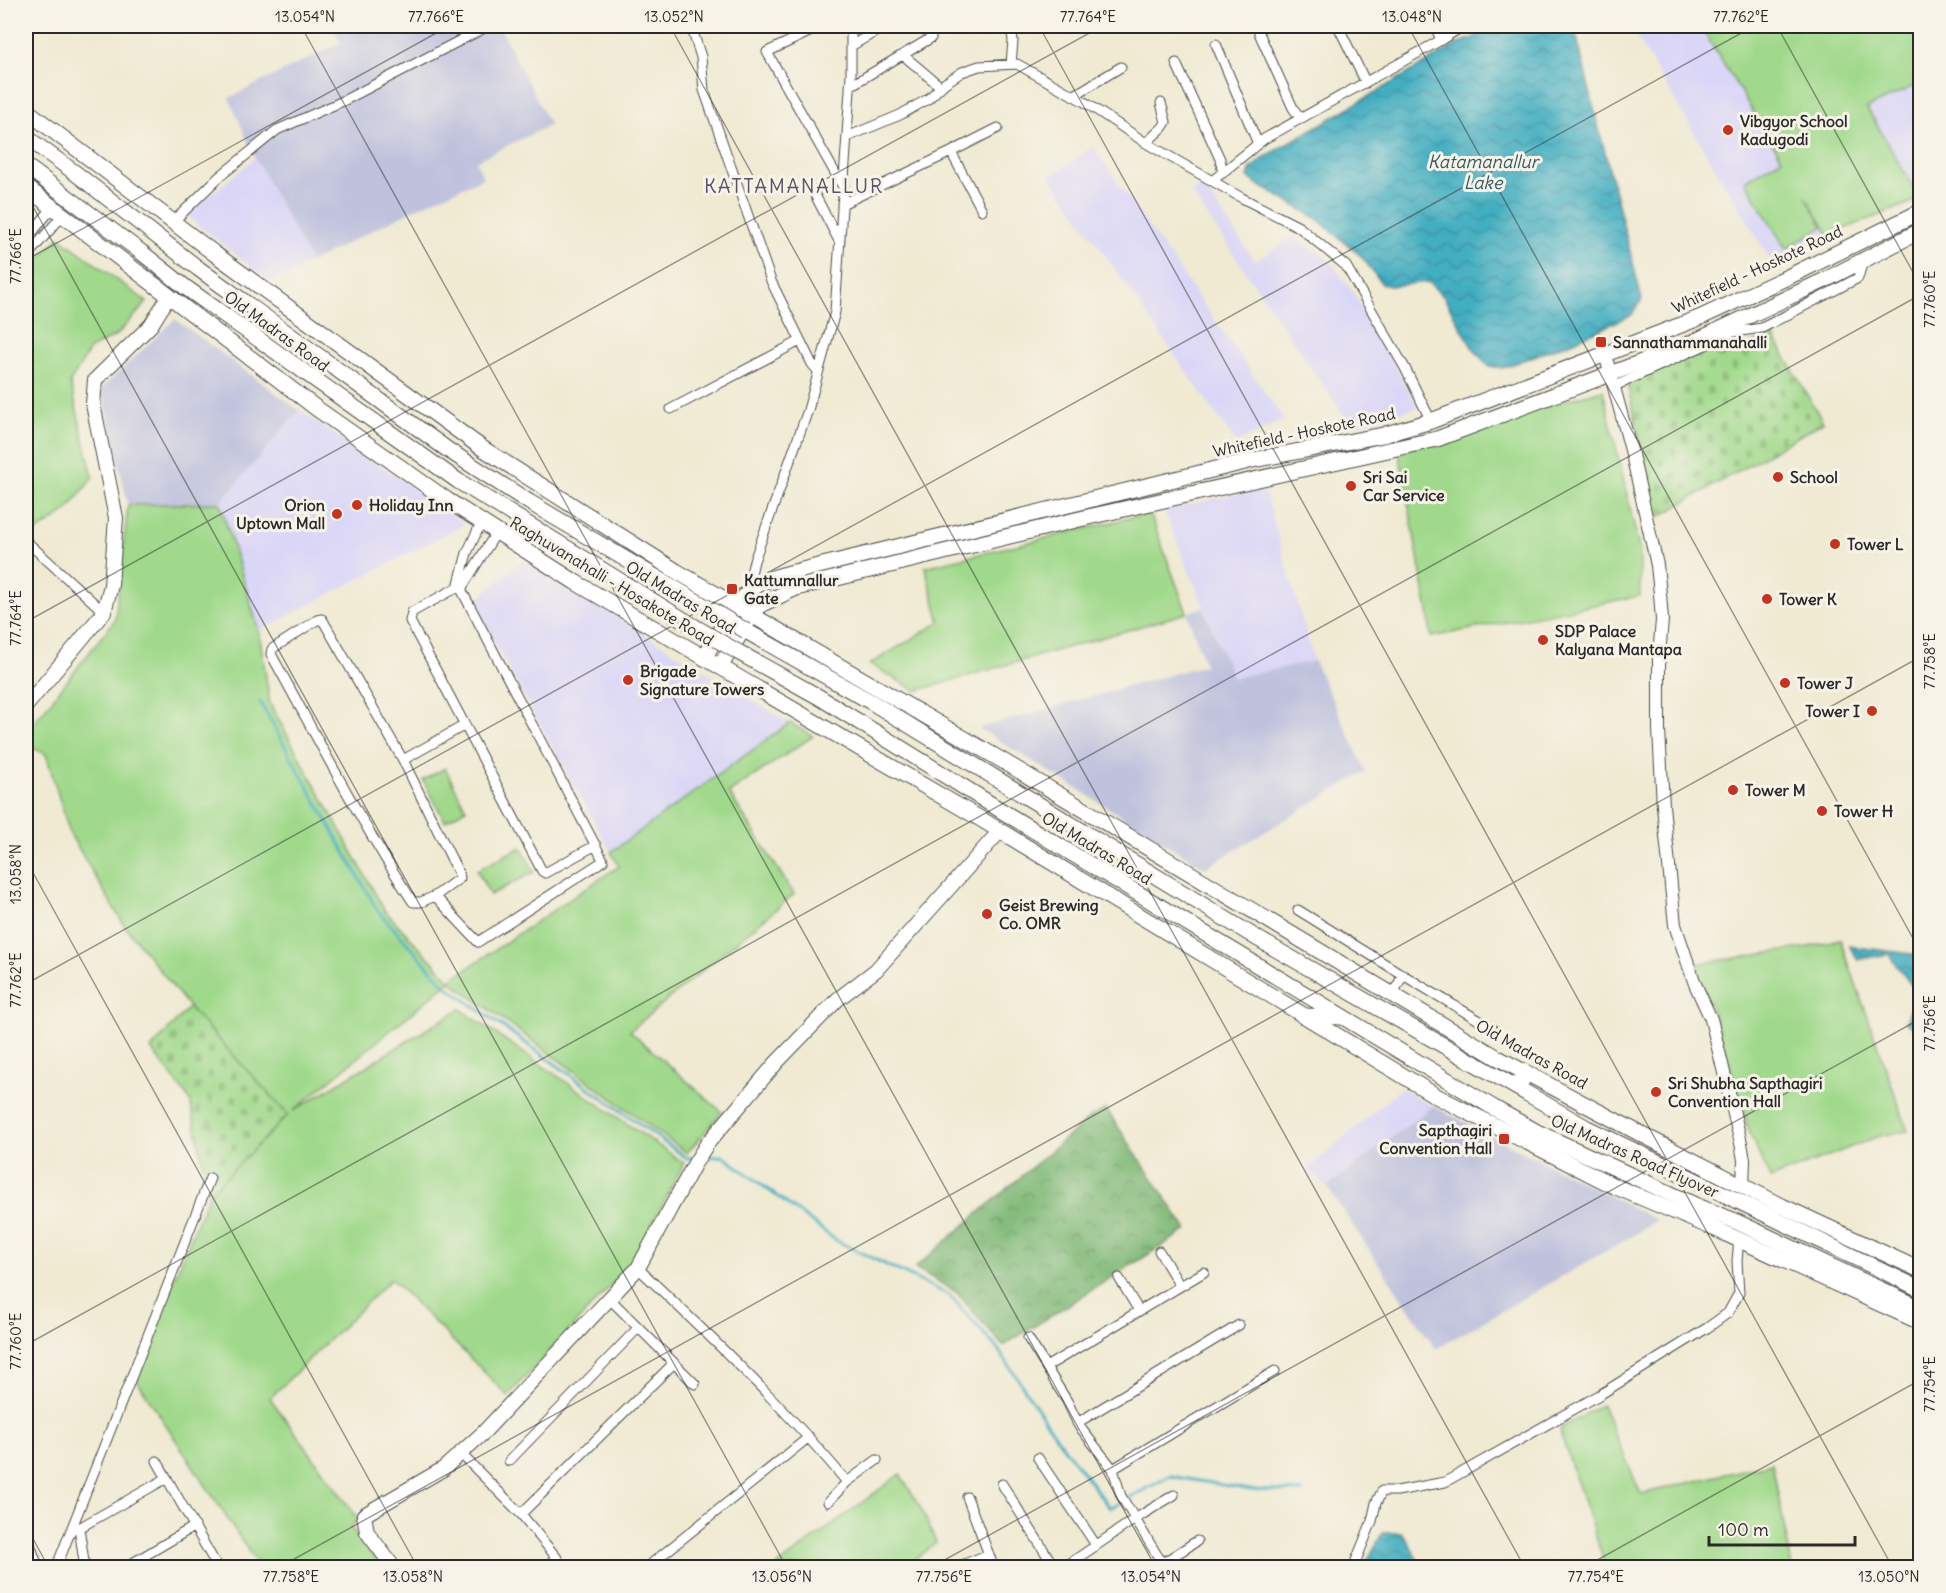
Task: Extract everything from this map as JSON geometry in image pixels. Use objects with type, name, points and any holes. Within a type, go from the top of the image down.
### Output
[{"type":"main road","name":"Old Madras Road","points":[[26,110],[307,322],[483,448],[666,565],[736,606],[756,610],[1003,761],[1526,1072],[1782,1206],[1920,1270]]},
{"type":"main road","points":[[26,137],[199,269],[448,450],[529,502],[708,609],[873,703],[1260,940],[1518,1088],[1526,1072]]},
{"type":"main road","name":"Old Madras Road","points":[[26,166],[194,294],[458,481],[695,627],[819,697],[1062,848],[1345,1017]]},
{"type":"main road","name":"Raghuvanahalli - Hosakote Road","points":[[26,187],[316,408],[481,523],[575,582],[1031,849],[1438,1097],[1614,1186],[1739,1239],[1920,1322]]},
{"type":"main road","name":"Whitefield - Hoskote Road","points":[[704,658],[736,606],[750,591],[771,579],[798,570],[1252,460],[1362,439],[1431,422],[1699,318],[1920,212]]},
{"type":"main road","points":[[720,667],[756,610],[796,588],[1088,517],[1444,436],[1613,380],[1863,261],[1920,231]]},
{"type":"main road","points":[[26,706],[104,612],[111,585],[116,518],[93,404],[95,380],[151,325],[169,296]]},
{"type":"main road","points":[[1362,439],[1366,455]]},
{"type":"main road","points":[[394,1568],[367,1532],[364,1515],[443,1468],[483,1434],[610,1299],[638,1268],[707,1144],[777,1062],[838,999],[876,970],[999,832]]},
{"type":"main road","points":[[1303,1016],[1345,1017]]},
{"type":"main road","name":"Old Madras Road Flyover","points":[[1345,1017],[1473,1096],[1537,1132],[1696,1206],[1735,1221],[1920,1308]]},
{"type":"main road","name":"Old Madras Road Flyover","points":[[1518,1088],[1587,1128],[1920,1289]]},
{"type":"street","points":[[173,222],[219,177],[277,130],[343,101],[488,26]]},
{"type":"street","points":[[691,26],[701,57],[704,90],[771,281],[812,364],[818,371]]},
{"type":"street","points":[[822,26],[767,52],[843,187]]},
{"type":"street","points":[[756,610],[749,581],[754,561],[808,410],[835,312],[850,86],[851,26]]},
{"type":"street","points":[[851,46],[885,26]]},
{"type":"street","points":[[1011,26],[1013,41],[1011,64]]},
{"type":"street","points":[[1338,26],[1366,82]]},
{"type":"street","points":[[1435,26],[1441,40]]},
{"type":"street","points":[[1212,181],[1264,139],[1463,26]]},
{"type":"street","points":[[1259,33],[1293,108],[1301,119]]},
{"type":"street","points":[[850,86],[931,38]]},
{"type":"street","points":[[1216,44],[1258,144]]},
{"type":"street","points":[[903,55],[941,87]]},
{"type":"street","points":[[1176,63],[1220,159],[1223,173]]},
{"type":"street","points":[[847,137],[900,115],[928,99],[962,72],[979,66],[1017,64],[1073,96],[1146,143],[1299,227],[1346,266],[1405,368],[1431,422]]},
{"type":"street","points":[[1073,96],[1121,67]]},
{"type":"street","points":[[1146,143],[1166,122],[1161,103]]},
{"type":"street","points":[[842,204],[998,128]]},
{"type":"street","points":[[951,152],[982,210]]},
{"type":"street","points":[[815,195],[839,242]]},
{"type":"street","points":[[26,240],[57,212]]},
{"type":"street","points":[[26,257],[57,212]]},
{"type":"street","points":[[671,409],[800,341]]},
{"type":"street","points":[[1605,354],[1657,565],[1660,594],[1661,763],[1666,853],[1675,925],[1695,984],[1711,1020],[1741,1143],[1744,1160],[1743,1186]]},
{"type":"street","points":[[435,896],[478,942],[603,861],[459,588],[467,553],[481,523]]},
{"type":"street","points":[[496,532],[459,588],[412,612],[410,621],[542,871],[545,873],[596,845]]},
{"type":"street","points":[[26,542],[104,612]]},
{"type":"street","points":[[322,619],[403,760],[459,874],[460,878],[435,896],[421,902],[413,902],[322,748],[271,654],[272,649],[317,620],[322,619]]},
{"type":"street","points":[[403,760],[465,725]]},
{"type":"street","points":[[1298,910],[1491,1028]]},
{"type":"street","points":[[1393,994],[1403,975]]},
{"type":"street","points":[[56,1568],[210,1178]]},
{"type":"street","points":[[1353,1568],[1382,1491],[1397,1491],[1445,1482],[1601,1394],[1728,1313],[1739,1293],[1737,1261],[1739,1239]]},
{"type":"street","points":[[1159,1251],[1180,1286]]},
{"type":"street","points":[[638,1268],[734,1359],[809,1437],[847,1482]]},
{"type":"street","points":[[1046,1367],[1203,1272]]},
{"type":"street","points":[[1119,1278],[1139,1311]]},
{"type":"street","points":[[610,1299],[695,1384]]},
{"type":"street","points":[[1077,1423],[1239,1324]]},
{"type":"street","points":[[509,1461],[638,1328]]},
{"type":"street","points":[[1028,1338],[1067,1401],[1077,1423],[1113,1469],[1121,1497],[1161,1566],[1197,1541]]},
{"type":"street","points":[[521,1515],[674,1363]]},
{"type":"street","points":[[1113,1469],[1275,1371]]},
{"type":"street","points":[[646,1568],[809,1437]]},
{"type":"street","points":[[460,1454],[521,1515],[558,1558],[542,1568]]},
{"type":"street","points":[[1038,1458],[1096,1545]]},
{"type":"street","points":[[828,1502],[847,1482],[878,1460]]},
{"type":"street","points":[[157,1461],[218,1568]]},
{"type":"street","points":[[86,1568],[79,1528],[167,1478]]},
{"type":"street","points":[[1002,1484],[1054,1568]]},
{"type":"street","points":[[1064,1568],[1174,1495]]},
{"type":"street","points":[[967,1497],[994,1568]]},
{"type":"street","points":[[124,1568],[195,1527]]},
{"type":"street","points":[[26,1540],[38,1568]]},
{"type":"street","points":[[955,1568],[989,1554]]},
{"type":"shaded area","points":[[333,26],[499,26],[550,125],[476,161],[483,178],[412,210],[311,262],[255,158],[229,98],[340,43]]},
{"type":"shaded area","name":"Vibgyor School Kadugodi","points":[[1630,26],[1700,26],[1829,235],[1771,261]]},
{"type":"shaded area","points":[[1920,83],[1920,197],[1867,108]]},
{"type":"shaded area","points":[[1093,147],[1284,420],[1236,443],[1050,176]]},
{"type":"shaded area","points":[[255,158],[311,262],[272,283],[185,215]]},
{"type":"shaded area","points":[[1203,186],[1255,261],[1293,237],[1329,260],[1355,295],[1419,407],[1352,427],[1191,192]]},
{"type":"shaded area","points":[[175,319],[299,410],[220,503],[128,505],[101,389]]},
{"type":"shaded area","name":"Orion Uptown Mall","points":[[299,410],[465,524],[259,631],[220,503]]},
{"type":"shaded area","points":[[1264,488],[1314,661],[1233,678],[1164,510]]},
{"type":"shaded area","points":[[523,560],[790,723],[611,852],[472,603]]},
{"type":"shaded area","points":[[1203,607],[1233,678],[1314,661],[1366,771],[1205,868],[979,728],[1205,665],[1187,613]]},
{"type":"shaded area","points":[[1401,1088],[1433,1106],[1327,1187],[1308,1169]]},
{"type":"shaded area","points":[[1433,1106],[1657,1220],[1436,1349],[1327,1187]]},
{"type":"green space","points":[[1700,26],[1920,26],[1920,83],[1867,108],[1920,199],[1829,235],[1806,197],[1823,227],[1786,249],[1745,181],[1782,158]]},
{"type":"green space","points":[[59,237],[147,302],[117,335],[90,349],[70,382],[93,477],[67,511],[30,536],[26,533],[26,273]]},
{"type":"green space","points":[[1773,335],[1823,422],[1657,518],[1627,382],[1714,349],[1719,357]]},
{"type":"green space","points":[[1603,390],[1640,552],[1640,596],[1431,637],[1399,452]]},
{"type":"green space","points":[[220,503],[259,631],[270,704],[385,911],[450,980],[619,866],[611,852],[790,723],[813,736],[729,793],[794,894],[630,1031],[722,1112],[687,1153],[450,981],[293,1111],[460,1009],[684,1163],[632,1263],[508,1396],[391,1279],[270,1398],[358,1519],[350,1527],[382,1567],[259,1567],[134,1376],[209,1194],[288,1115],[189,1007],[124,925],[70,834],[46,754],[26,745],[26,733],[115,620],[128,505]]},
{"type":"green space","points":[[1150,513],[1187,613],[916,691],[870,664],[940,622],[925,567]]},
{"type":"green space","points":[[445,768],[466,809],[445,821],[423,780]]},
{"type":"green space","points":[[521,847],[534,872],[490,895],[477,870]]},
{"type":"green space","points":[[1840,939],[1908,1131],[1879,1136],[1770,1179],[1750,1134],[1723,1041],[1695,964],[1809,947]]},
{"type":"green space","points":[[189,1007],[288,1115],[209,1194],[190,1100],[151,1049]]},
{"type":"green space","points":[[1106,1109],[1187,1230],[1003,1346],[956,1292],[915,1268],[1089,1118]]},
{"type":"green space","points":[[1602,1405],[1641,1494],[1772,1463],[1792,1567],[1606,1567],[1559,1429]]},
{"type":"green space","points":[[900,1474],[922,1510],[936,1543],[915,1559],[918,1567],[776,1567]]},
{"type":"water","name":"Katamanallur Lake","points":[[1501,26],[1572,26],[1577,37],[1642,299],[1632,315],[1572,342],[1502,368],[1489,366],[1475,352],[1443,296],[1428,282],[1390,286],[1382,284],[1362,257],[1316,218],[1248,177],[1251,168],[1269,154],[1460,43]]},
{"type":"water","points":[[1849,946],[1920,955],[1920,1032],[1906,1023],[1915,990],[1888,954],[1858,960]]},
{"type":"water","points":[[1382,1533],[1403,1533],[1422,1567],[1364,1567]]},
{"type":"waterway","points":[[260,702],[378,911],[446,986],[687,1158],[694,1158]]},
{"type":"waterway","points":[[703,1157],[723,1156],[837,1241],[949,1295],[998,1349],[1059,1441],[1110,1508],[1170,1476],[1251,1490],[1302,1492]]},
{"type":"place","name":"Vibgyor School Kadugodi","points":[[1728,130]]},
{"type":"place","name":"Sannathammanahalli","points":[[1601,342]]},
{"type":"place","name":"School","points":[[1778,477]]},
{"type":"place","name":"Sri Sai Car Service","points":[[1351,486]]},
{"type":"place","name":"Holiday Inn","points":[[357,505]]},
{"type":"place","name":"Orion Uptown Mall","points":[[337,514]]},
{"type":"place","name":"Tower L","points":[[1835,544]]},
{"type":"place","name":"Kattumnallur Gate","points":[[732,589]]},
{"type":"place","name":"Tower K","points":[[1767,599]]},
{"type":"place","name":"SDP Palace Kalyana Mantapa","points":[[1543,640]]},
{"type":"place","name":"Brigade Signature Towers","points":[[628,680]]},
{"type":"place","name":"Tower J","points":[[1785,683]]},
{"type":"place","name":"Tower I","points":[[1872,711]]},
{"type":"place","name":"Tower M","points":[[1733,790]]},
{"type":"place","name":"Tower H","points":[[1822,811]]},
{"type":"place","name":"Geist Brewing Co. OMR","points":[[987,914]]},
{"type":"place","name":"Sri Shubha Sapthagiri Convention Hall","points":[[1656,1092]]},
{"type":"place","name":"Sapthagiri Convention Hall","points":[[1504,1139]]},
{"type":"district","name":"KATTAMANALLUR","points":[[794,185]]}]
